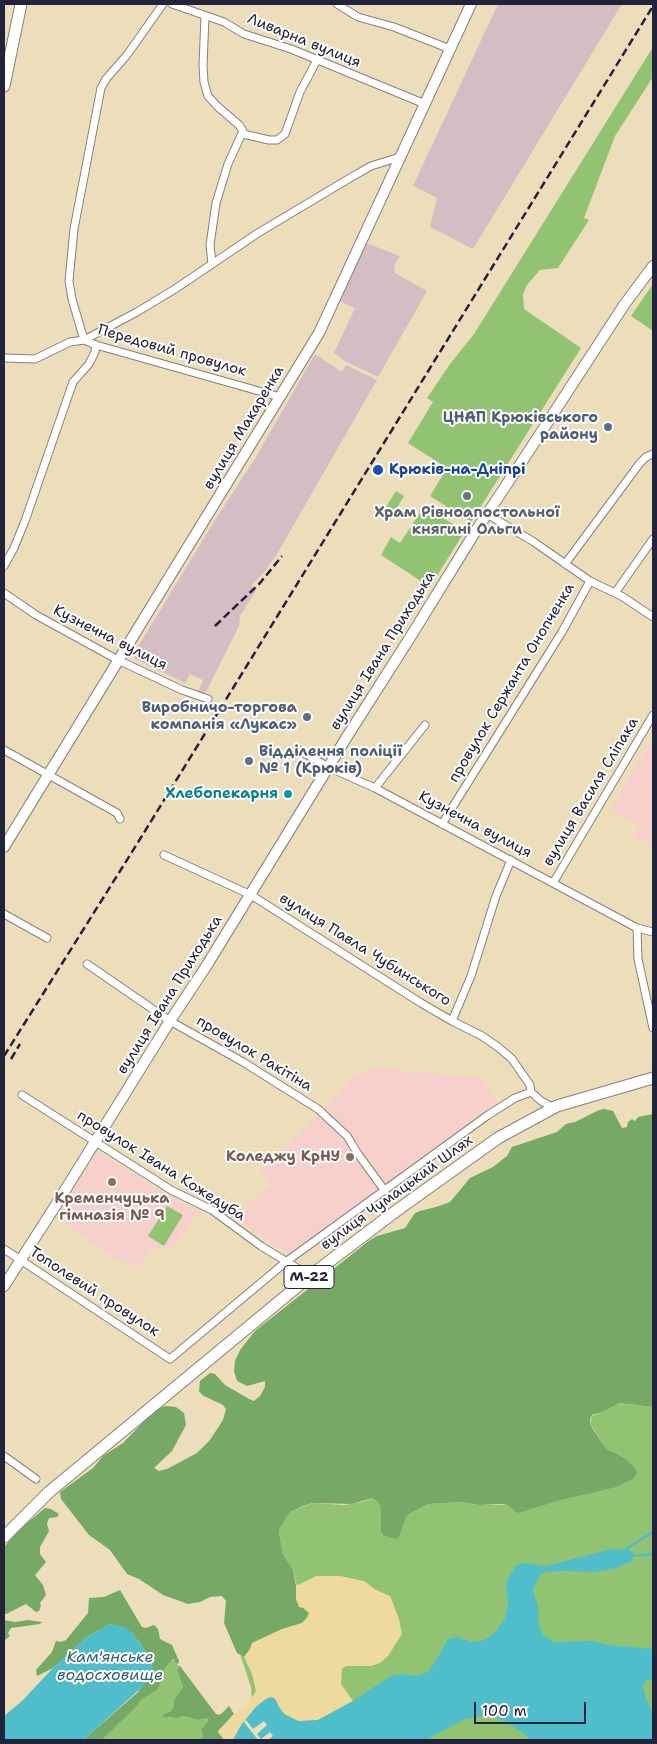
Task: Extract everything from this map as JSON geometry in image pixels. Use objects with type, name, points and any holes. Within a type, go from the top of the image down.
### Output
[{"type":"main road","points":[[4,86],[21,4]]},
{"type":"main road","name":"вулиця Макаренка","points":[[4,848],[319,333],[471,4]]},
{"type":"main road","name":"вулиця Івана Приходька","points":[[4,1286],[251,895],[487,514],[624,305],[653,266]]},
{"type":"main road","name":"вулиця Чумацький Шлях","points":[[4,1538],[49,1492],[310,1276],[396,1210],[498,1138],[554,1108],[595,1094],[653,1078]]},
{"type":"street","points":[[84,340],[70,289],[70,261],[74,229],[99,95],[106,79],[127,54],[163,4]]},
{"type":"street","name":"Ливарна вулиця","points":[[172,4],[224,22],[244,34],[291,49],[425,104]]},
{"type":"street","points":[[337,4],[358,17],[450,49]]},
{"type":"street","points":[[205,16],[203,66],[204,82],[208,96],[239,125],[243,134]]},
{"type":"street","points":[[243,134],[269,140],[277,140],[285,134],[300,92],[317,60]]},
{"type":"street","points":[[212,264],[210,245],[216,203],[235,146],[243,134]]},
{"type":"street","points":[[4,358],[35,359],[70,342],[84,340],[175,289],[258,233],[350,178],[371,166],[400,156]]},
{"type":"street","name":"Передовий провулок","points":[[84,340],[96,346],[280,397]]},
{"type":"street","points":[[4,566],[25,521],[73,382],[89,364],[96,346]]},
{"type":"street","name":"провулок Сержанта Онопченка","points":[[565,564],[643,459],[653,454]]},
{"type":"street","points":[[487,514],[510,526],[590,581],[615,593],[653,617]]},
{"type":"street","points":[[615,593],[653,539]]},
{"type":"street","name":"провулок Сержанта Онопченка","points":[[442,824],[557,640],[590,581]]},
{"type":"street","name":"Кузнечна вулиця","points":[[4,593],[36,614],[118,660],[208,700]]},
{"type":"street","name":"вулиця Василя Сліпака","points":[[553,883],[653,716]]},
{"type":"street","points":[[375,788],[426,724]]},
{"type":"street","points":[[4,750],[117,813],[120,819]]},
{"type":"street","name":"Кузнечна вулиця","points":[[299,750],[328,768],[375,788],[637,928],[653,932]]},
{"type":"street","name":"вулиця Павла Чубинського","points":[[164,855],[251,895],[358,964],[452,1021],[482,1036],[512,1059],[530,1085],[531,1092]]},
{"type":"street","points":[[452,1021],[471,976],[496,896],[511,860]]},
{"type":"street","points":[[4,914],[47,938]]},
{"type":"street","points":[[637,928],[638,959],[653,1028]]},
{"type":"street","name":"провулок Ракітіна","points":[[87,964],[170,1021],[243,1062],[318,1109],[347,1136],[385,1191]]},
{"type":"street","points":[[287,1261],[488,1115],[515,1098],[531,1092],[541,1101],[554,1108]]},
{"type":"street","name":"провулок Івана Кожедуба","points":[[22,1096],[171,1190],[212,1210],[261,1246],[310,1276]]},
{"type":"street","name":"Тополевий провулок","points":[[4,1249],[170,1359],[287,1261]]},
{"type":"street","points":[[4,1456],[36,1479]]},
{"type":"shaded area","points":[[498,4],[622,4],[473,249],[430,227],[437,198],[413,186]]},
{"type":"shaded area","points":[[366,243],[400,256],[394,266],[395,273],[427,291],[378,377],[343,360],[334,353],[355,308],[339,301]]},
{"type":"shaded area","points":[[315,354],[342,372],[346,365],[377,380],[277,554],[252,585],[256,590],[240,616],[239,626],[205,694],[198,692],[203,680],[190,674],[185,683],[135,659],[133,655],[215,520],[256,457]]},
{"type":"shaded area","points":[[653,738],[653,846],[634,836],[640,825],[610,810]]},
{"type":"shaded area","name":"Коледжу КрНУ","points":[[371,1067],[479,1078],[498,1102],[295,1253],[290,1254],[272,1244],[236,1217],[247,1208],[245,1205],[271,1186],[260,1171],[326,1108],[352,1077]]},
{"type":"shaded area","name":"Кременчуцька гімназія № 9","points":[[96,1152],[198,1212],[172,1249],[149,1250],[138,1269],[117,1260],[57,1218]]},
{"type":"green space","points":[[653,47],[653,77],[615,136],[584,218],[589,220],[558,268],[540,270],[527,285],[523,294],[524,309],[581,348],[471,522],[430,496],[447,468],[408,443],[433,402],[427,398],[450,364],[474,334]]},
{"type":"green space","points":[[653,284],[653,331],[631,316]]},
{"type":"green space","points":[[396,491],[404,496],[392,516],[381,515]]},
{"type":"green space","points":[[424,507],[465,531],[430,587],[381,555],[391,537],[400,543]]},
{"type":"green space","points":[[604,1109],[613,1111],[622,1128],[627,1127],[628,1122],[632,1119],[635,1121],[638,1117],[653,1114],[653,1407],[619,1403],[603,1412],[592,1415],[590,1420],[594,1431],[607,1449],[623,1457],[636,1469],[637,1473],[633,1479],[616,1487],[557,1501],[518,1513],[507,1505],[502,1504],[479,1505],[461,1502],[428,1504],[409,1514],[399,1537],[395,1539],[383,1535],[381,1531],[380,1506],[372,1498],[352,1504],[312,1503],[303,1506],[290,1512],[279,1533],[283,1554],[293,1570],[296,1599],[309,1613],[302,1623],[282,1629],[252,1643],[244,1657],[237,1653],[224,1623],[226,1601],[222,1596],[210,1597],[200,1602],[188,1604],[163,1595],[139,1579],[127,1574],[110,1550],[89,1535],[61,1499],[60,1492],[93,1468],[103,1456],[123,1443],[156,1409],[166,1406],[176,1407],[184,1413],[186,1425],[172,1451],[154,1468],[159,1471],[167,1469],[197,1453],[210,1440],[223,1420],[226,1409],[223,1405],[202,1395],[199,1391],[200,1381],[210,1373],[215,1374],[225,1385],[254,1401],[260,1396],[265,1387],[265,1381],[247,1386],[237,1381],[234,1371],[235,1361],[240,1350],[255,1331],[370,1240],[377,1236],[405,1228],[415,1213],[450,1202],[470,1178],[493,1167],[507,1156],[512,1147],[557,1132],[566,1124]]},
{"type":"green space","points":[[167,1206],[183,1215],[164,1246],[148,1236]]},
{"type":"green space","points":[[619,1403],[653,1407],[653,1740],[207,1740],[237,1724],[252,1700],[251,1687],[241,1657],[240,1643],[297,1586],[293,1570],[283,1554],[279,1533],[290,1512],[312,1503],[344,1505],[372,1498],[380,1506],[381,1531],[399,1537],[409,1514],[428,1504],[461,1502],[479,1505],[507,1505],[623,1457],[607,1449],[590,1424],[592,1416]]},
{"type":"green space","points":[[45,1508],[59,1514],[57,1517],[49,1518],[47,1524],[49,1531],[40,1547],[40,1554],[46,1562],[35,1575],[43,1585],[46,1595],[40,1603],[39,1611],[36,1612],[26,1604],[4,1614],[4,1547],[20,1529]]},
{"type":"green space","points":[[120,1590],[142,1627],[146,1628],[154,1625],[158,1629],[160,1639],[172,1645],[179,1661],[178,1664],[172,1659],[165,1668],[162,1681],[157,1690],[141,1700],[102,1740],[83,1740],[138,1692],[153,1668],[146,1652],[132,1633],[110,1624],[87,1637],[53,1668],[37,1676],[36,1670],[52,1652],[56,1641],[66,1640],[88,1613],[89,1598],[104,1597]]},
{"type":"green space","points":[[4,1620],[42,1622],[40,1624],[11,1628],[8,1633],[10,1636],[5,1640]]},
{"type":"green space","points":[[172,1659],[180,1666],[177,1670],[183,1687],[174,1700],[173,1708],[164,1716],[170,1718],[183,1716],[198,1720],[207,1718],[208,1721],[201,1730],[203,1736],[200,1740],[102,1740],[141,1700],[157,1690],[162,1681],[165,1668]]},
{"type":"green space","points":[[180,1666],[216,1714],[219,1715],[229,1706],[234,1714],[218,1731],[224,1740],[200,1740],[203,1736],[201,1730],[208,1721],[207,1718],[198,1720],[183,1716],[177,1718],[163,1717],[164,1714],[173,1708],[174,1700],[183,1687],[177,1670]]},
{"type":"sand","points":[[316,1576],[340,1576],[364,1581],[376,1590],[390,1596],[399,1619],[402,1634],[388,1656],[380,1663],[371,1666],[346,1666],[342,1669],[341,1684],[353,1701],[318,1720],[307,1722],[298,1721],[284,1714],[275,1699],[271,1697],[256,1707],[233,1740],[224,1740],[218,1732],[234,1714],[245,1708],[256,1691],[252,1674],[244,1657],[252,1643],[282,1629],[302,1623],[307,1618],[309,1613],[299,1607],[296,1599],[296,1586]]},
{"type":"water","points":[[612,1549],[630,1550],[633,1553],[633,1558],[630,1562],[617,1568],[594,1572],[545,1572],[539,1576],[533,1590],[538,1606],[539,1627],[544,1636],[554,1642],[592,1641],[608,1645],[653,1649],[653,1680],[647,1680],[643,1686],[653,1714],[653,1740],[530,1740],[525,1734],[495,1717],[482,1716],[465,1719],[426,1740],[233,1740],[241,1725],[256,1707],[266,1699],[271,1697],[275,1699],[284,1714],[298,1721],[318,1720],[353,1701],[391,1676],[402,1674],[416,1676],[428,1672],[448,1639],[457,1637],[472,1642],[490,1637],[505,1618],[508,1606],[506,1585],[509,1576],[517,1565],[524,1563],[546,1566]]},
{"type":"water","name":"Кам'янське водосховище","points":[[110,1624],[125,1627],[132,1633],[146,1652],[153,1668],[150,1680],[83,1740],[4,1740],[4,1716],[22,1701],[53,1668],[87,1637]]},
{"type":"pier","points":[[246,1720],[253,1729],[264,1721],[267,1725],[257,1734],[261,1739],[270,1732],[273,1736],[268,1740],[258,1740],[244,1722]]},
{"type":"waterway","points":[[626,1549],[653,1532]]},
{"type":"waterway","points":[[633,1556],[653,1554]]},
{"type":"railway","points":[[4,1056],[137,844],[653,6]]},
{"type":"railway","points":[[215,626],[260,583],[282,556]]},
{"type":"railway","points":[[11,1059],[20,1044]]},
{"type":"place","name":"ЦНАП Крюківського району","points":[[608,427]]},
{"type":"place","name":"Крюків-на-Дніпрі","points":[[378,470]]},
{"type":"place","name":"Храм Рівноапостольної княгині Ольги","points":[[467,496]]},
{"type":"place","name":"Виробничо-торгова компанія «Лукас»","points":[[307,717]]},
{"type":"place","name":"Відділення поліції № 1 (Крюків)","points":[[249,761]]},
{"type":"place","name":"Хлебопекарня","points":[[288,794]]},
{"type":"place","name":"Коледжу КрНУ","points":[[350,1157]]},
{"type":"place","name":"Кременчуцька гімназія № 9","points":[[112,1182]]}]
